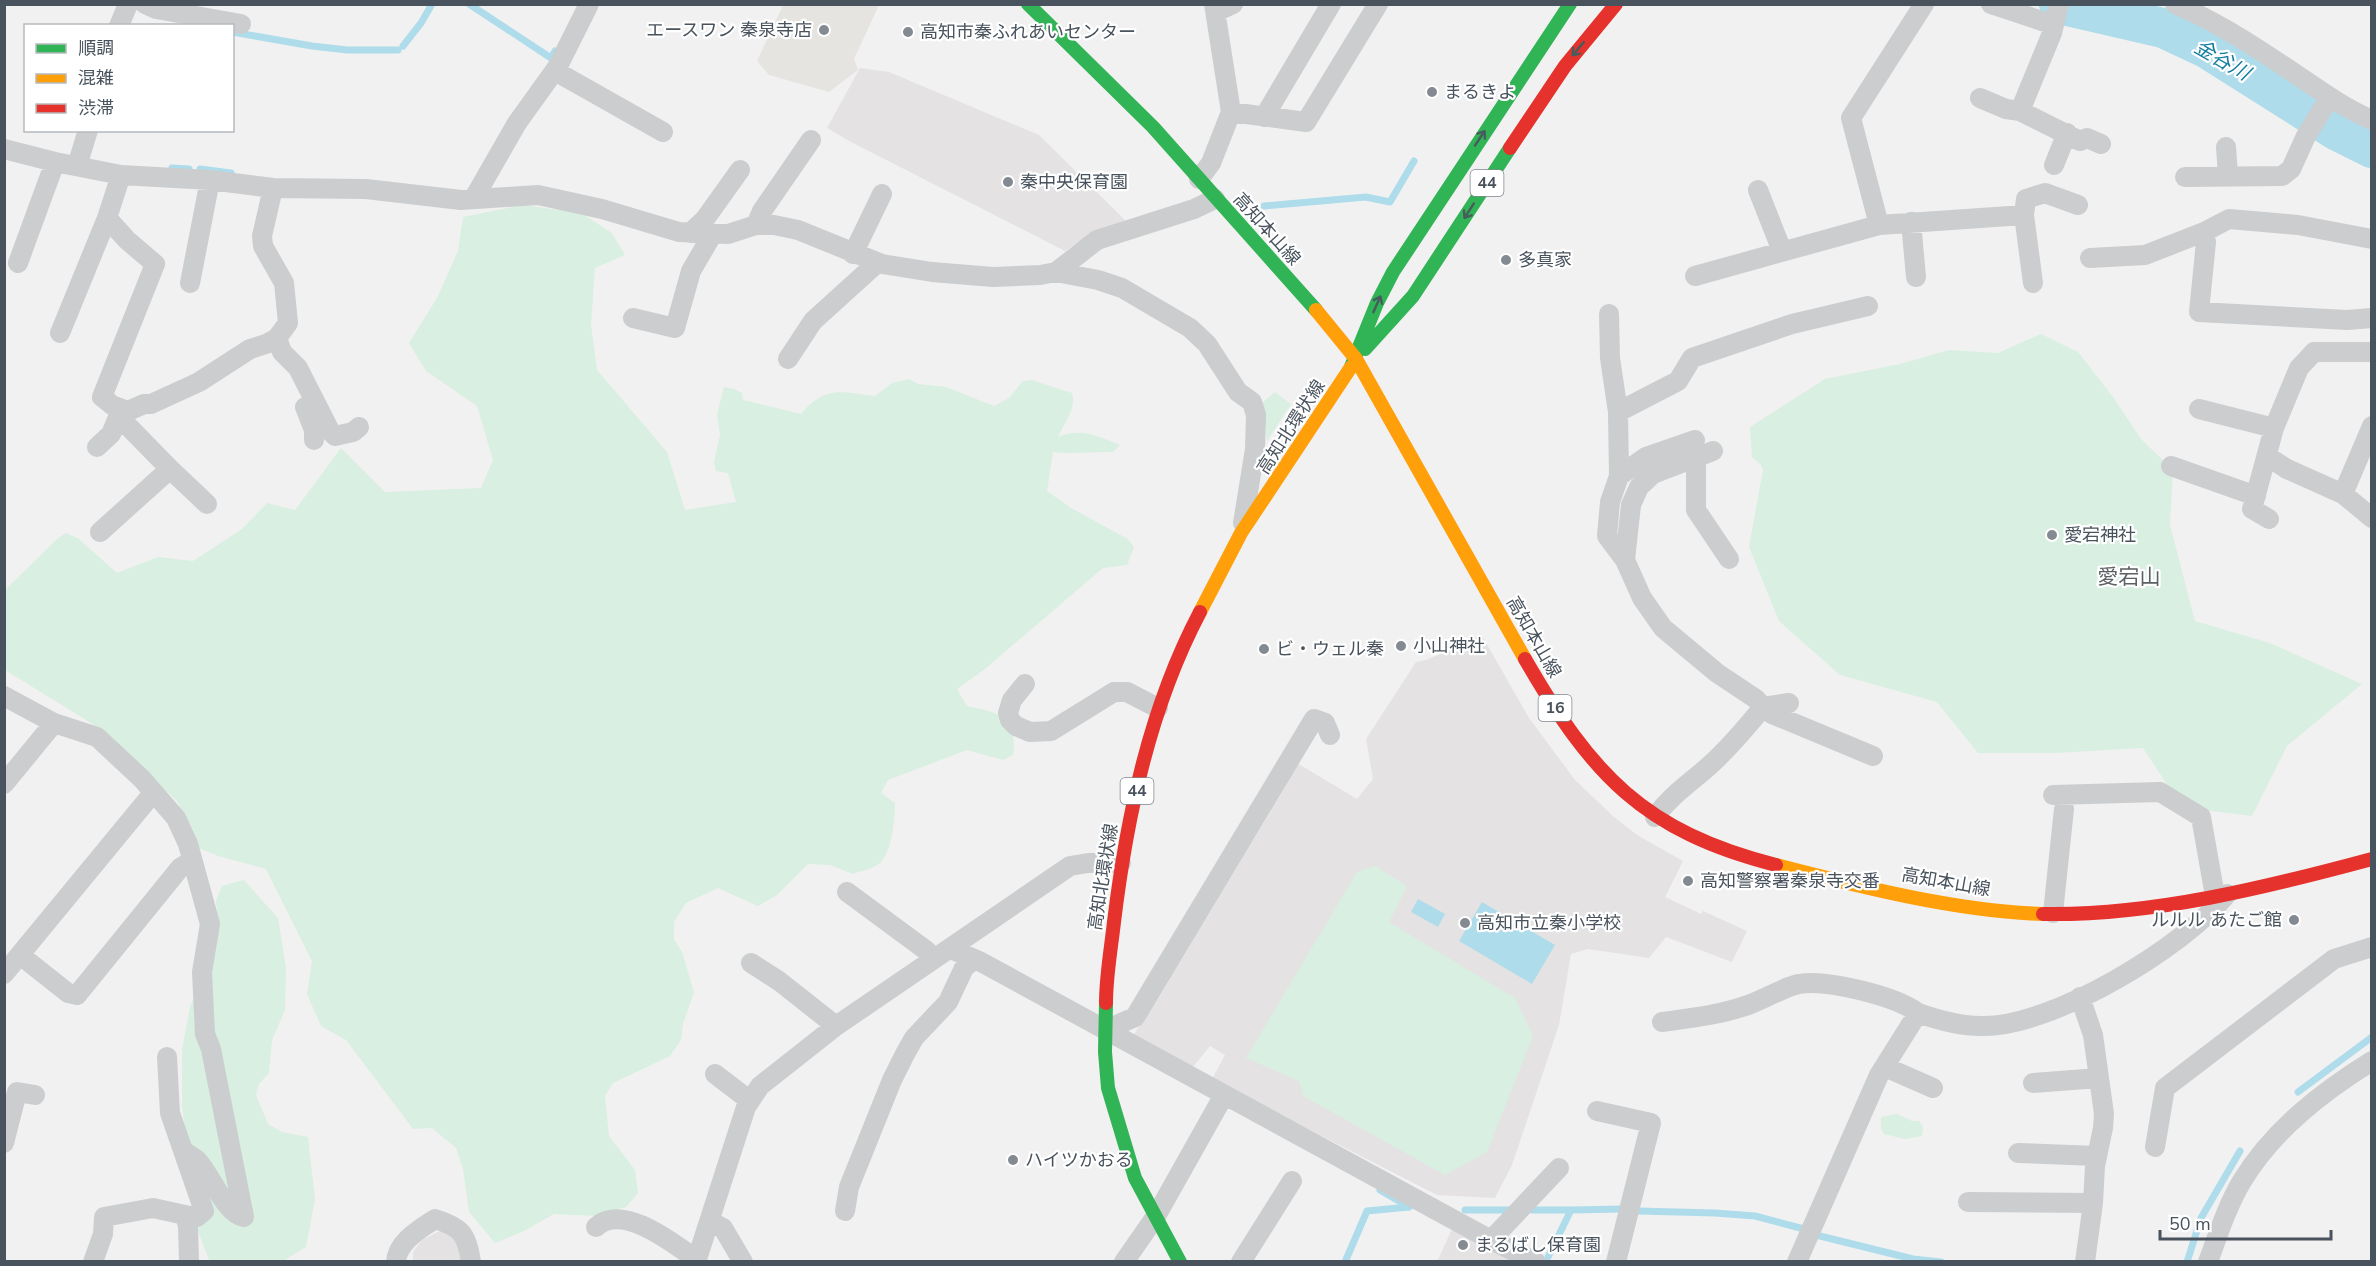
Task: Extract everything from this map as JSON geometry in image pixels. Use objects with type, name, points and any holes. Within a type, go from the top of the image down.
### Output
[{"type":"main road","name":"高知本山線","points":[[1028,4],[1153,127],[1215,199],[1315,308],[1356,359],[1564,724],[1616,785],[1655,817],[1708,844],[1763,863],[1955,904],[2053,913],[2098,913],[2222,895],[2372,859]]},
{"type":"main road","name":"高知北環状線","points":[[1180,1262],[1135,1178],[1110,1097],[1105,1052],[1106,994],[1122,863],[1139,780],[1158,708],[1181,648],[1241,533],[1356,359],[1413,296],[1564,66],[1616,4]]},
{"type":"main road","name":"高知北環状線","points":[[1356,359],[1377,303],[1393,272],[1567,6]]},
{"type":"street","points":[[120,24],[128,4]]},
{"type":"street","points":[[145,4],[156,9],[242,24]]},
{"type":"street","points":[[474,198],[517,123],[555,71],[589,4]]},
{"type":"street","points":[[1264,117],[1331,4]]},
{"type":"street","points":[[1231,112],[1306,122],[1378,4]]},
{"type":"street","points":[[1879,225],[1851,118],[1924,4]]},
{"type":"street","points":[[1991,4],[2056,15],[2020,111]]},
{"type":"street","points":[[2175,4],[2247,41],[2330,97],[2372,120]]},
{"type":"street","points":[[1199,179],[1211,163],[1231,112],[1221,7]]},
{"type":"street","points":[[555,71],[663,132]]},
{"type":"street","points":[[2184,177],[2282,176],[2291,168],[2306,136],[2330,97]]},
{"type":"street","points":[[1980,98],[2006,109],[2020,111],[2080,141],[2087,138],[2101,144]]},
{"type":"street","points":[[77,166],[87,132]]},
{"type":"street","points":[[2054,165],[2067,133]]},
{"type":"street","points":[[756,225],[762,211],[811,140]]},
{"type":"street","points":[[2226,147],[2228,176]]},
{"type":"street","points":[[4,149],[121,175],[210,180],[273,188],[366,189],[461,200],[538,195],[570,201],[690,233],[728,234],[756,225],[774,225],[798,230],[877,263],[932,272],[993,277],[1056,272],[1098,280],[1122,288],[1190,328],[1207,344],[1238,392],[1252,402],[1256,415],[1255,449],[1241,533]]},
{"type":"street","points":[[18,263],[55,162]]},
{"type":"street","points":[[690,233],[705,219],[740,170]]},
{"type":"street","points":[[60,333],[107,218],[121,175]]},
{"type":"street","points":[[190,283],[210,180]]},
{"type":"street","points":[[273,188],[262,236],[263,246],[284,283],[288,323],[280,345],[287,373],[310,416],[314,440]]},
{"type":"street","points":[[1758,190],[1782,251]]},
{"type":"street","points":[[2033,283],[2024,215],[2026,199],[2045,193],[2078,205]]},
{"type":"street","points":[[853,254],[882,194]]},
{"type":"street","points":[[1056,272],[1097,240],[1194,209],[1215,199]]},
{"type":"street","points":[[1695,276],[1879,225],[2024,215]]},
{"type":"street","points":[[107,218],[127,240],[155,264],[102,397],[121,410],[128,411],[144,404],[151,404],[199,382],[250,349],[280,345]]},
{"type":"street","points":[[2090,258],[2145,255],[2204,232],[2229,219],[2289,224],[2372,239]]},
{"type":"street","points":[[1911,222],[1916,277]]},
{"type":"street","points":[[2204,232],[2206,242],[2199,312],[2347,320],[2372,318]]},
{"type":"street","points":[[633,318],[675,328],[691,271],[712,235]]},
{"type":"street","points":[[788,358],[813,321],[877,263]]},
{"type":"street","points":[[1618,412],[1678,381],[1692,358],[1792,324],[1868,306]]},
{"type":"street","points":[[1609,314],[1610,358],[1618,412],[1619,476],[1610,502],[1607,536],[1625,560],[1642,598],[1663,628],[1717,673],[1756,699],[1772,714],[1873,756]]},
{"type":"street","points":[[280,345],[298,368],[330,431],[335,436],[359,428]]},
{"type":"street","points":[[2270,519],[2253,509],[2274,428],[2299,368],[2314,352],[2372,352]]},
{"type":"street","points":[[2199,409],[2274,428]]},
{"type":"street","points":[[97,447],[111,434],[121,410]]},
{"type":"street","points":[[121,410],[126,424],[207,504]]},
{"type":"street","points":[[2343,494],[2372,426]]},
{"type":"street","points":[[1619,476],[1646,457],[1701,450]]},
{"type":"street","points":[[1701,450],[1696,510],[1729,559]]},
{"type":"street","points":[[1625,560],[1631,506],[1639,487],[1653,474],[1701,450]]},
{"type":"street","points":[[2267,456],[2343,494],[2372,518]]},
{"type":"street","points":[[2171,466],[2256,496]]},
{"type":"street","points":[[100,532],[170,469]]},
{"type":"street","points":[[1025,684],[1012,700],[1008,713],[1010,720],[1016,726],[1030,732],[1045,732],[1062,726],[1114,692],[1128,692],[1158,708]]},
{"type":"street","points":[[4,696],[54,723],[97,737],[167,805],[183,831],[210,924],[202,972],[205,1034],[212,1049],[244,1217],[231,1209],[197,1161],[185,1152]]},
{"type":"street","points":[[1655,817],[1668,800],[1742,734],[1763,707],[1789,703]]},
{"type":"street","points":[[1105,1030],[1135,1017],[1314,720],[1325,723],[1330,735]]},
{"type":"street","points":[[4,784],[54,723]]},
{"type":"street","points":[[1662,1022],[1719,1014],[1765,999],[1797,984],[1819,983],[1887,997],[1937,1020],[1982,1027],[2026,1019],[2080,997],[2140,968],[2215,909],[2222,895],[2201,817],[2160,792],[2058,802],[2053,913]]},
{"type":"street","points":[[4,974],[153,793]]},
{"type":"street","points":[[20,955],[68,993],[77,995],[180,868],[192,861]]},
{"type":"street","points":[[596,1227],[613,1218],[631,1221],[652,1230],[696,1261],[749,1100],[760,1086],[836,1026],[1070,866],[1088,863],[1122,863]]},
{"type":"street","points":[[847,892],[927,951],[933,960]]},
{"type":"street","points":[[2155,1147],[2165,1088],[2334,959],[2372,947]]},
{"type":"street","points":[[951,949],[974,959],[1491,1240],[1536,1262]]},
{"type":"street","points":[[845,1210],[849,1186],[901,1062],[914,1038],[948,1002],[964,968],[974,959]]},
{"type":"street","points":[[751,963],[779,981],[836,1026]]},
{"type":"street","points":[[2080,997],[2093,1035],[2104,1121],[2097,1156],[2085,1262]]},
{"type":"street","points":[[1797,1262],[1879,1076],[1918,1013]]},
{"type":"street","points":[[93,1262],[102,1234],[104,1216],[153,1208],[197,1216],[204,1211],[170,1113],[167,1057]]},
{"type":"street","points":[[2208,1262],[2234,1196],[2258,1157],[2310,1105],[2372,1060]]},
{"type":"street","points":[[1885,1067],[1934,1086]]},
{"type":"street","points":[[715,1074],[749,1100]]},
{"type":"street","points":[[2033,1083],[2099,1078]]},
{"type":"street","points":[[4,1143],[17,1092],[35,1095]]},
{"type":"street","points":[[1124,1262],[1156,1216],[1224,1095]]},
{"type":"street","points":[[1597,1112],[1651,1123],[1616,1262]]},
{"type":"street","points":[[2018,1153],[2097,1156]]},
{"type":"street","points":[[1491,1240],[1559,1168]]},
{"type":"street","points":[[1241,1262],[1292,1181]]},
{"type":"street","points":[[1968,1202],[2093,1203]]},
{"type":"street","points":[[185,1215],[188,1226],[189,1262]]},
{"type":"street","points":[[396,1262],[407,1240],[435,1219],[451,1224],[466,1237],[471,1262]]},
{"type":"street","points":[[710,1221],[723,1228],[743,1262]]},
{"type":"shaded area","name":"エースワン 秦泉寺店","points":[[783,5],[879,5],[854,59],[858,70],[829,92],[769,75],[757,61]]},
{"type":"shaded area","name":"秦中央保育園","points":[[860,68],[889,72],[1039,135],[1127,222],[1093,232],[1065,251],[851,142],[827,128]]},
{"type":"shaded area","name":"高知市立秦小学校","points":[[1481,634],[1529,718],[1575,780],[1637,835],[1683,861],[1665,897],[1701,914],[1703,911],[1747,931],[1732,962],[1666,937],[1649,958],[1588,949],[1571,954],[1559,1025],[1512,1165],[1495,1198],[1437,1195],[1232,1090],[1212,1079],[1225,1055],[1210,1046],[1192,1068],[1133,1036],[1281,794],[1297,763],[1357,799],[1373,779],[1366,739],[1416,662],[1460,646]]},
{"type":"shaded area","points":[[446,1228],[463,1240],[467,1262],[413,1262],[413,1252],[422,1240]]},
{"type":"shaded area","name":"まるばし保育園","points":[[1452,1229],[1512,1261],[1437,1262]]},
{"type":"green space","points":[[523,205],[581,213],[612,233],[625,255],[595,268],[591,325],[597,370],[667,452],[685,510],[736,502],[728,473],[716,471],[714,462],[720,435],[717,414],[724,387],[742,393],[743,400],[801,414],[818,398],[826,395],[843,392],[875,396],[892,383],[909,379],[918,384],[946,387],[994,406],[1009,398],[1023,381],[1032,380],[1072,393],[1073,405],[1058,437],[1082,433],[1120,445],[1113,452],[1053,452],[1047,491],[1071,508],[1128,539],[1134,547],[1127,565],[1103,568],[985,669],[957,689],[967,706],[997,714],[1009,724],[1013,732],[1013,755],[1003,760],[967,750],[888,780],[881,793],[895,803],[894,818],[890,843],[880,863],[853,874],[830,865],[808,864],[777,895],[758,906],[718,888],[686,903],[674,922],[674,939],[682,952],[694,992],[683,1024],[681,1040],[670,1056],[613,1083],[605,1096],[609,1136],[635,1170],[638,1193],[626,1207],[596,1216],[554,1214],[524,1231],[495,1243],[469,1212],[463,1169],[456,1148],[432,1128],[413,1129],[346,1040],[321,1026],[307,994],[312,961],[266,869],[218,856],[199,848],[193,830],[177,801],[91,723],[5,670],[4,591],[58,538],[66,533],[79,539],[117,573],[158,557],[193,561],[242,529],[267,503],[295,510],[341,448],[385,492],[481,488],[493,460],[477,406],[426,371],[409,343],[437,298],[458,251],[463,217]]},
{"type":"green space","points":[[2041,334],[2078,352],[2113,397],[2141,439],[2173,470],[2170,525],[2195,621],[2270,643],[2362,684],[2287,746],[2252,816],[2203,810],[2170,789],[2143,748],[2055,753],[1978,753],[1937,702],[1840,675],[1779,621],[1749,547],[1763,470],[1752,457],[1750,427],[1825,379],[1900,364],[1949,350],[1998,353]]},
{"type":"green space","points":[[1275,392],[1291,404],[1267,441],[1262,403]]},
{"type":"green space","points":[[1375,866],[1407,886],[1389,922],[1515,998],[1533,1036],[1487,1152],[1445,1175],[1303,1096],[1299,1081],[1246,1058],[1357,872]]},
{"type":"green space","points":[[244,880],[278,918],[286,968],[285,1010],[272,1040],[269,1073],[259,1084],[256,1095],[268,1124],[282,1132],[308,1137],[315,1200],[306,1247],[283,1261],[210,1262],[199,1234],[182,1107],[182,1050],[190,1007],[214,949],[218,923],[216,901],[222,886]]},
{"type":"green space","points":[[1897,1114],[1912,1121],[1919,1121],[1923,1127],[1922,1136],[1905,1139],[1884,1134],[1881,1128],[1881,1117]]},
{"type":"water","points":[[1418,899],[1445,914],[1438,927],[1411,912]]},
{"type":"water","points":[[1482,902],[1555,945],[1532,984],[1459,941]]},
{"type":"waterway","points":[[403,46],[432,4]]},
{"type":"waterway","points":[[469,4],[551,58],[555,51]]},
{"type":"waterway","name":"金谷川","points":[[2059,4],[2163,28],[2208,49],[2336,130],[2372,148]]},
{"type":"waterway","points":[[234,32],[347,50],[398,50]]},
{"type":"waterway","points":[[1264,206],[1366,197],[1390,202],[1414,161]]},
{"type":"waterway","points":[[172,168],[189,169]]},
{"type":"waterway","points":[[200,169],[231,173]]},
{"type":"waterway","points":[[2298,1092],[2372,1037]]},
{"type":"waterway","points":[[2187,1262],[2201,1218],[2240,1151]]},
{"type":"waterway","points":[[1380,1190],[1409,1207]]},
{"type":"waterway","points":[[1345,1262],[1367,1211],[1409,1207]]},
{"type":"waterway","points":[[1548,1257],[1571,1210],[1621,1209]]},
{"type":"waterway","points":[[1465,1210],[1510,1210]]},
{"type":"waterway","points":[[1532,1210],[1571,1210]]},
{"type":"waterway","points":[[1639,1211],[1755,1216],[1804,1229]]},
{"type":"waterway","points":[[1816,1235],[1913,1259],[1941,1262]]},
{"type":"traffic: fast","points":[[1028,4],[1153,127],[1316,310]]},
{"type":"traffic: fast","points":[[1351,367],[1377,303],[1393,272],[1570,4]]},
{"type":"traffic: fast","points":[[1365,349],[1413,296],[1510,148]]},
{"type":"traffic: fast","points":[[1106,1003],[1105,1052],[1108,1088],[1135,1178],[1180,1262]]},
{"type":"traffic: slow","points":[[1316,310],[1356,359],[1525,659]]},
{"type":"traffic: slow","points":[[1200,612],[1241,533],[1351,367]]},
{"type":"traffic: slow","points":[[1776,865],[1908,897],[1976,908],[2043,914]]},
{"type":"traffic: jam","points":[[1510,148],[1565,66],[1616,4]]},
{"type":"traffic: jam","points":[[1106,1003],[1119,882],[1143,762],[1167,685],[1200,612]]},
{"type":"traffic: jam","points":[[1525,659],[1574,735],[1599,766],[1626,793],[1656,815],[1690,835],[1730,851],[1776,865]]},
{"type":"traffic: jam","points":[[2043,914],[2126,910],[2168,905],[2292,880],[2372,859]]},
{"type":"place","name":"エースワン 秦泉寺店","points":[[824,30]]},
{"type":"place","name":"高知市秦ふれあいセンター","points":[[908,32]]},
{"type":"place","name":"まるきよ","points":[[1432,92]]},
{"type":"place","name":"秦中央保育園","points":[[1008,182]]},
{"type":"place","name":"多真家","points":[[1506,260]]},
{"type":"place","name":"愛宕神社","points":[[2052,535]]},
{"type":"place","name":"小山神社","points":[[1401,646]]},
{"type":"place","name":"ビ・ウェル秦","points":[[1264,649]]},
{"type":"place","name":"高知警察署秦泉寺交番","points":[[1688,881]]},
{"type":"place","name":"ルルル あたご館","points":[[2294,920]]},
{"type":"place","name":"高知市立秦小学校","points":[[1465,923]]},
{"type":"place","name":"ハイツかおる","points":[[1013,1160]]},
{"type":"place","name":"まるばし保育園","points":[[1463,1245]]},
{"type":"district","name":"愛宕山","points":[[2129,577]]}]
